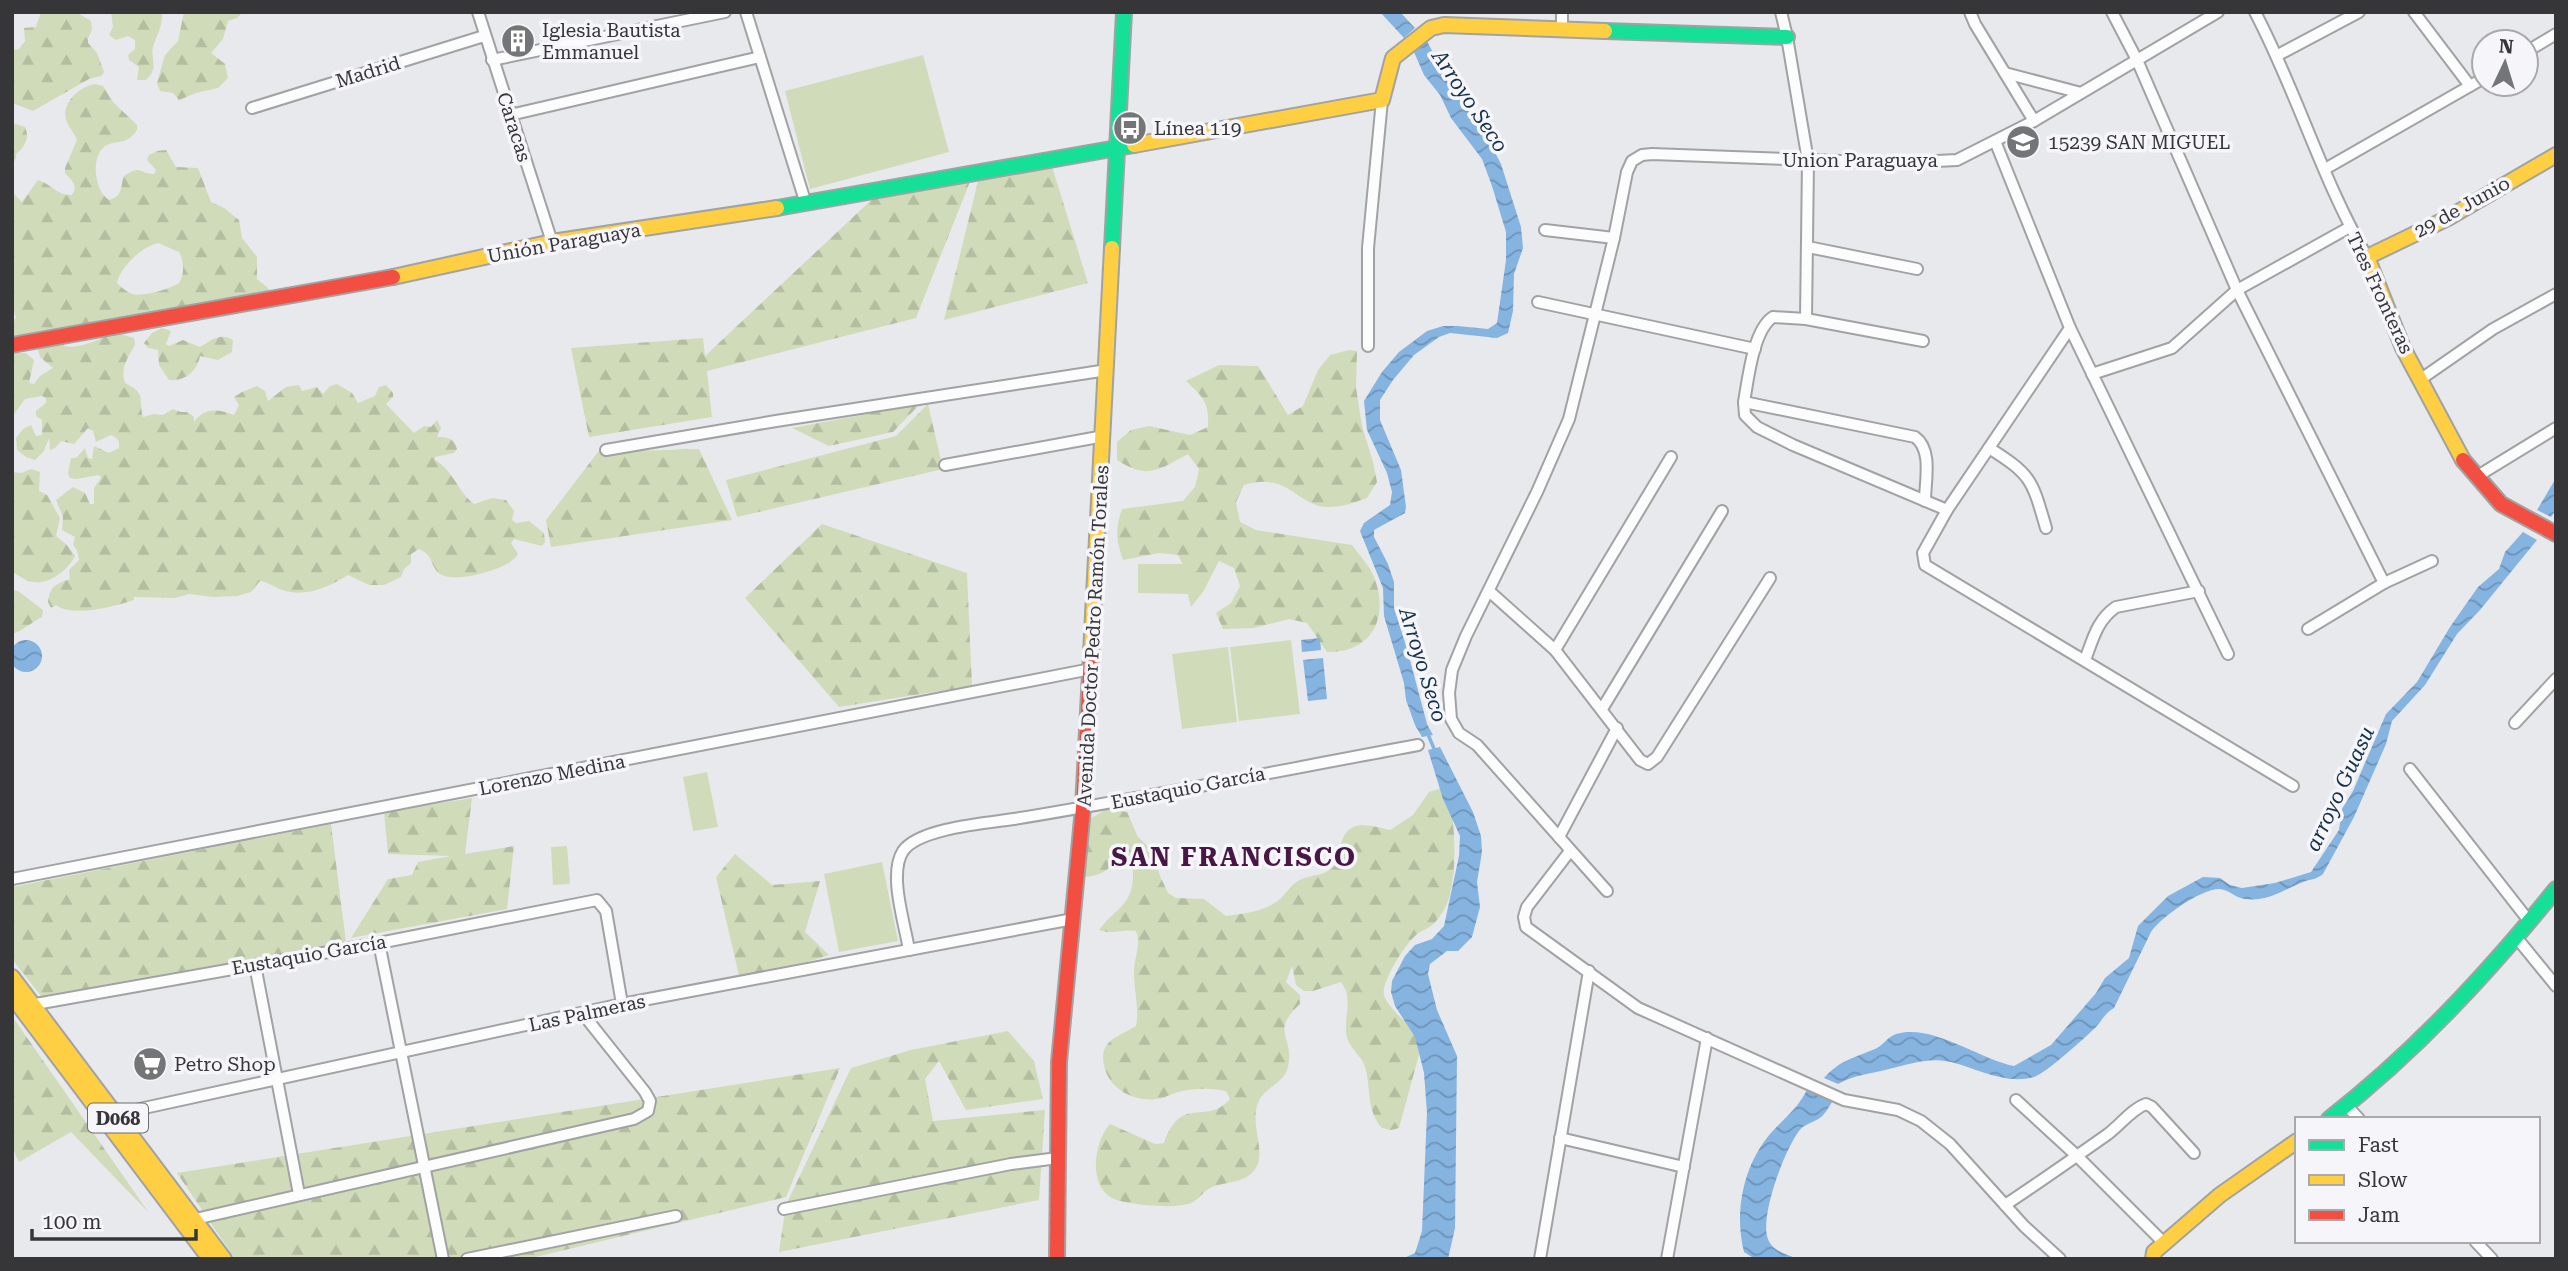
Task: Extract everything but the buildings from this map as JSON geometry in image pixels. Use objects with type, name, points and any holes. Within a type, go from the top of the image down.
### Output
[{"type":"street","name":"Caracas","points":[[478,12],[552,242]]},
{"type":"street","points":[[492,60],[724,12]]},
{"type":"street","points":[[746,12],[806,204]]},
{"type":"street","name":"Avenida Doctor Pedro Ramón Torales","points":[[1057,1259],[1059,1062],[1083,808],[1124,12]]},
{"type":"street","points":[[1562,12],[1562,29]]},
{"type":"street","points":[[1780,12],[1787,37],[1808,161],[1806,319]]},
{"type":"street","points":[[1970,12],[2034,121]]},
{"type":"street","points":[[2112,12],[2137,60],[2236,290],[2384,583]]},
{"type":"street","name":"Union Paraguaya","points":[[1614,238],[1628,172],[1632,161],[1642,155],[1896,163],[1956,160],[2034,121],[2218,12]]},
{"type":"street","name":"Tres Fronteras","points":[[2255,12],[2278,55],[2350,228],[2367,257],[2403,348],[2465,464],[2495,498],[2556,534]]},
{"type":"street","points":[[2278,55],[2359,12]]},
{"type":"street","points":[[2325,169],[2470,86],[2414,12]]},
{"type":"street","points":[[1368,346],[1368,248],[1382,100],[1394,58],[1431,27],[1444,25],[1787,37]]},
{"type":"street","points":[[2540,44],[2556,34]]},
{"type":"street","name":"Madrid","points":[[252,108],[484,36]]},
{"type":"street","points":[[510,115],[760,57]]},
{"type":"street","points":[[2005,73],[2081,93]]},
{"type":"street","name":"Unión Paraguaya","points":[[12,345],[360,284],[552,242],[806,204],[1382,100]]},
{"type":"street","points":[[1995,141],[2070,328],[2228,654]]},
{"type":"street","name":"29 de Junio","points":[[2367,257],[2448,218],[2556,155]]},
{"type":"street","points":[[2092,374],[2172,348],[2236,290],[2350,228]]},
{"type":"street","points":[[1545,230],[1614,238],[1569,419],[1452,670],[1449,693],[1451,719],[1459,733],[1477,745],[1607,891]]},
{"type":"street","points":[[1808,247],[1917,269]]},
{"type":"street","points":[[2421,379],[2493,329],[2556,294]]},
{"type":"street","points":[[1538,302],[1755,349]]},
{"type":"street","points":[[1923,341],[1806,319],[1773,317],[1763,327],[1755,349],[1744,402],[1745,415],[1758,427],[1793,446],[1947,510]]},
{"type":"street","points":[[2070,328],[1947,510],[1923,553],[1925,565],[2293,786]]},
{"type":"street","points":[[606,450],[1107,370]]},
{"type":"street","points":[[1744,402],[1915,437],[1922,442],[1925,451],[1925,501]]},
{"type":"street","points":[[2476,477],[2556,428]]},
{"type":"street","points":[[945,465],[1104,436]]},
{"type":"street","points":[[1989,448],[2019,467],[2033,485],[2046,528]]},
{"type":"street","points":[[1555,650],[1671,457]]},
{"type":"street","points":[[1602,709],[1722,511]]},
{"type":"street","points":[[2308,629],[2384,583],[2432,561]]},
{"type":"street","points":[[1489,591],[1555,650],[1640,760],[1648,764],[1657,757],[1770,578]]},
{"type":"street","points":[[2085,660],[2099,623],[2116,607],[2199,591]]},
{"type":"street","name":"Lorenzo Medina","points":[[12,879],[1091,669]]},
{"type":"street","points":[[2515,723],[2556,679]]},
{"type":"street","points":[[1559,837],[1617,728]]},
{"type":"street","name":"Eustaquio García","points":[[909,950],[896,879],[903,851],[917,838],[1418,745]]},
{"type":"street","points":[[2410,769],[2529,921]]},
{"type":"street","points":[[1570,851],[1527,906],[1524,917],[1526,927],[1638,1008],[1844,1100],[1899,1110],[1921,1121],[1950,1144],[2005,1205],[2060,1259]]},
{"type":"street","points":[[2332,1117],[2413,1050],[2556,889]]},
{"type":"street","name":"Eustaquio García","points":[[22,1003],[379,943],[597,900],[607,911],[622,1004]]},
{"type":"street","name":"Las Palmeras","points":[[109,1116],[622,1004],[1073,919]]},
{"type":"street","points":[[2516,937],[2556,986]]},
{"type":"street","points":[[379,943],[443,1259]]},
{"type":"street","points":[[255,965],[299,1194]]},
{"type":"street","points":[[1541,1259],[1588,971]]},
{"type":"street","name":"D068","points":[[12,977],[22,1003],[190,1221],[225,1259]]},
{"type":"street","points":[[190,1221],[634,1119],[648,1111],[650,1101],[645,1092],[583,1014]]},
{"type":"street","points":[[1667,1259],[1707,1038]]},
{"type":"street","points":[[2016,1100],[2077,1156],[2164,1243]]},
{"type":"street","points":[[2005,1205],[2146,1104],[2152,1107],[2194,1153]]},
{"type":"street","points":[[2347,1106],[2357,1117]]},
{"type":"street","points":[[1560,1138],[1684,1167]]},
{"type":"street","points":[[2152,1259],[2154,1252],[2220,1195],[2295,1142]]},
{"type":"street","points":[[784,1209],[1011,1164],[1058,1158]]},
{"type":"street","points":[[467,1259],[676,1216]]},
{"type":"street","name":"D068","points":[[190,1221],[210,1259]]},
{"type":"street","points":[[2477,1243],[2491,1259]]},
{"type":"green space","points":[[41,12],[76,12],[91,21],[92,30],[88,43],[97,53],[104,72],[33,111],[12,103],[12,50],[19,49],[25,41],[24,28],[36,27]]},
{"type":"green space","points":[[111,12],[162,12],[161,26],[152,51],[154,67],[146,80],[137,80],[139,67],[129,60],[128,55],[135,49],[135,40],[128,36],[116,40],[109,35],[113,27]]},
{"type":"green space","points":[[184,12],[243,12],[228,21],[223,39],[211,53],[225,64],[228,78],[218,88],[179,100],[173,93],[160,91],[157,83],[165,55],[178,41]]},
{"type":"green space","points":[[923,55],[949,152],[810,189],[785,91]]},
{"type":"green space","points":[[89,85],[103,86],[113,102],[137,125],[133,136],[107,145],[99,154],[96,176],[104,196],[109,200],[117,196],[124,176],[130,172],[138,170],[154,174],[156,170],[147,160],[149,155],[157,151],[166,150],[176,167],[198,168],[211,202],[239,220],[242,238],[257,257],[257,279],[268,288],[272,297],[64,341],[64,346],[84,345],[117,333],[134,338],[135,345],[123,372],[125,383],[139,394],[143,417],[163,415],[173,409],[188,412],[194,417],[194,422],[202,414],[212,411],[234,415],[239,405],[234,397],[257,386],[265,391],[268,401],[286,387],[299,385],[302,391],[317,387],[323,394],[330,386],[337,384],[352,393],[358,403],[375,396],[379,387],[386,385],[393,397],[386,404],[414,433],[424,426],[431,427],[437,420],[441,428],[437,437],[454,442],[457,449],[454,453],[435,457],[435,460],[446,469],[468,499],[474,504],[492,498],[506,500],[514,511],[512,520],[516,523],[529,521],[544,533],[545,542],[542,546],[514,539],[511,543],[518,554],[513,560],[494,570],[469,576],[447,577],[440,574],[427,554],[419,549],[411,554],[411,563],[404,569],[401,577],[384,585],[369,585],[348,575],[325,587],[300,593],[282,590],[260,581],[251,592],[237,596],[189,594],[175,598],[134,597],[134,600],[94,610],[73,611],[56,605],[51,608],[48,602],[52,589],[70,579],[69,570],[79,560],[73,545],[75,537],[62,530],[63,517],[56,500],[73,487],[85,493],[90,504],[94,504],[94,488],[101,478],[99,475],[70,478],[68,473],[71,458],[76,458],[85,448],[88,458],[92,459],[94,446],[109,453],[119,448],[119,443],[111,435],[96,442],[93,431],[88,428],[74,444],[61,441],[50,450],[49,438],[44,451],[35,460],[17,450],[16,438],[23,429],[31,425],[36,436],[42,435],[42,420],[36,416],[36,411],[46,403],[46,398],[42,396],[25,399],[12,417],[12,353],[26,353],[34,360],[29,383],[34,384],[40,376],[53,368],[40,357],[37,346],[54,333],[44,330],[32,336],[12,338],[12,325],[16,317],[12,308],[12,192],[22,202],[38,180],[63,194],[72,195],[74,185],[65,173],[65,168],[77,140],[67,123],[66,107],[73,96]],"holes":[[[158,243],[179,252],[183,264],[179,283],[157,292],[137,295],[117,283],[127,264],[152,245]]]},
{"type":"green space","points":[[12,125],[25,127],[27,139],[16,154],[12,166]]},
{"type":"green space","points":[[1050,160],[1088,283],[944,320],[980,173]]},
{"type":"green space","points":[[973,174],[916,318],[707,371],[712,417],[589,437],[571,348],[703,338],[705,356],[883,189]]},
{"type":"green space","points":[[162,328],[171,331],[166,344],[169,346],[183,340],[200,347],[216,338],[224,337],[233,340],[232,352],[218,360],[200,356],[196,367],[189,374],[180,379],[169,380],[159,365],[158,350],[148,348],[144,343],[152,333]]},
{"type":"green space","points":[[1349,350],[1357,351],[1356,388],[1362,426],[1377,482],[1367,498],[1340,506],[1319,506],[1283,486],[1260,482],[1244,485],[1236,502],[1240,522],[1256,530],[1352,545],[1372,573],[1378,592],[1378,619],[1366,639],[1343,651],[1327,652],[1307,623],[1289,619],[1254,628],[1223,629],[1216,613],[1231,603],[1240,586],[1234,568],[1219,561],[1203,592],[1191,607],[1186,571],[1178,555],[1159,553],[1123,560],[1117,534],[1122,509],[1183,501],[1195,487],[1199,469],[1188,454],[1161,468],[1137,470],[1117,460],[1117,442],[1131,430],[1149,426],[1190,435],[1208,427],[1208,412],[1204,401],[1186,381],[1219,365],[1258,366],[1288,415],[1303,406],[1318,370],[1330,355]]},
{"type":"green space","points":[[920,404],[893,432],[829,446],[792,428]]},
{"type":"green space","points":[[928,404],[943,469],[737,517],[726,480],[896,436]]},
{"type":"green space","points":[[699,449],[732,520],[551,547],[546,520],[598,452]]},
{"type":"green space","points":[[31,469],[40,472],[39,491],[47,495],[60,518],[56,536],[75,556],[57,575],[39,582],[27,580],[12,572],[12,472],[21,473]]},
{"type":"green space","points":[[822,524],[967,573],[972,686],[839,707],[745,598]]},
{"type":"green space","points":[[1138,564],[1189,564],[1189,594],[1138,593]]},
{"type":"green space","points":[[13,590],[43,610],[42,617],[12,634]]},
{"type":"green space","points":[[1291,640],[1300,714],[1239,721],[1230,647]]},
{"type":"green space","points":[[1228,647],[1237,722],[1182,729],[1172,654]]},
{"type":"green space","points":[[707,772],[718,827],[693,831],[683,777]]},
{"type":"green space","points":[[1448,786],[1454,854],[1449,898],[1431,926],[1415,936],[1404,949],[1389,974],[1384,989],[1390,1006],[1423,1040],[1399,1128],[1382,1128],[1373,1113],[1364,1064],[1350,1045],[1347,1036],[1348,999],[1345,988],[1341,982],[1313,991],[1304,991],[1296,985],[1292,966],[1286,982],[1300,995],[1300,1004],[1291,1013],[1284,1028],[1289,1057],[1286,1073],[1258,1103],[1256,1119],[1259,1160],[1253,1172],[1244,1178],[1212,1187],[1193,1202],[1177,1206],[1131,1203],[1114,1199],[1105,1193],[1100,1185],[1096,1163],[1100,1141],[1110,1124],[1155,1144],[1164,1143],[1178,1119],[1186,1114],[1212,1111],[1230,1099],[1226,1091],[1194,1089],[1157,1099],[1140,1099],[1118,1089],[1108,1076],[1103,1060],[1106,1046],[1115,1037],[1136,1026],[1134,970],[1138,941],[1136,931],[1099,930],[1130,894],[1133,871],[1129,862],[1119,854],[1105,871],[1083,877],[1077,854],[1091,818],[1107,809],[1127,812],[1138,837],[1153,851],[1168,893],[1176,898],[1204,899],[1226,916],[1268,907],[1298,881],[1325,873],[1334,866],[1343,839],[1352,828],[1365,825],[1390,830],[1413,815],[1429,792]]},
{"type":"green space","points":[[472,798],[465,854],[514,846],[507,909],[351,938],[388,879],[412,875],[418,862],[451,856],[388,854],[384,812]]},
{"type":"green space","points":[[331,824],[346,942],[41,996],[12,959],[12,887]]},
{"type":"green space","points":[[567,846],[570,884],[553,885],[551,847]]},
{"type":"green space","points":[[735,854],[772,885],[820,881],[805,932],[829,955],[741,984],[716,877]]},
{"type":"green space","points":[[882,862],[898,941],[839,952],[824,874]]},
{"type":"green space","points":[[12,1016],[149,1213],[71,1132],[19,1162],[12,1147]]},
{"type":"green space","points":[[1008,1031],[1034,1061],[1043,1099],[966,1110],[939,1061],[925,1079],[933,1121],[1045,1110],[1039,1200],[779,1252],[786,1205],[851,1068],[911,1050]]},
{"type":"green space","points":[[840,1068],[786,1197],[527,1259],[235,1259],[177,1173]]},
{"type":"water","points":[[1380,12],[1400,12],[1415,28],[1404,38]]},
{"type":"water","points":[[1427,41],[1448,82],[1485,133],[1501,164],[1521,227],[1523,248],[1514,274],[1513,311],[1508,333],[1497,338],[1450,333],[1439,337],[1414,355],[1380,400],[1380,420],[1401,470],[1406,507],[1405,513],[1374,530],[1374,537],[1394,582],[1394,608],[1427,724],[1433,735],[1422,737],[1406,700],[1404,683],[1384,616],[1383,588],[1360,531],[1364,523],[1390,505],[1392,492],[1387,473],[1367,430],[1364,401],[1382,372],[1399,352],[1427,331],[1443,326],[1488,329],[1497,323],[1506,260],[1506,232],[1482,159],[1451,118],[1440,95],[1424,75],[1414,52]]},
{"type":"water","points":[[2556,478],[2556,510],[2551,517],[2537,510]]},
{"type":"water","points":[[2523,532],[2537,540],[2457,634],[2425,685],[2392,721],[2386,744],[2354,817],[2323,874],[2261,899],[2242,898],[2220,889],[2203,893],[2182,904],[2151,932],[2114,1008],[2066,1054],[2034,1077],[2003,1078],[1951,1062],[1935,1060],[1862,1075],[1838,1084],[1824,1078],[1842,1063],[1878,1048],[1893,1035],[1910,1032],[1940,1037],[2014,1066],[2051,1045],[2096,993],[2105,978],[2129,958],[2138,926],[2168,896],[2203,877],[2220,878],[2230,885],[2242,888],[2275,883],[2311,872],[2339,830],[2342,809],[2353,791],[2386,714],[2417,682],[2478,587],[2499,569],[2505,552]]},
{"type":"water","points":[[1320,638],[1321,650],[1302,652],[1301,640]]},
{"type":"water","points":[[26,640],[37,645],[42,656],[37,667],[26,672],[15,667],[10,656],[15,645]]},
{"type":"water","points":[[1323,658],[1327,699],[1308,701],[1303,660]]},
{"type":"water","points":[[1440,747],[1473,812],[1481,836],[1482,852],[1477,882],[1480,907],[1472,937],[1458,951],[1447,951],[1430,964],[1428,974],[1437,1010],[1457,1056],[1455,1228],[1448,1259],[1402,1259],[1415,1253],[1422,1231],[1427,1113],[1424,1073],[1415,1037],[1395,1006],[1391,992],[1392,981],[1405,956],[1415,945],[1432,939],[1444,926],[1459,856],[1460,836],[1443,799],[1428,750]]},
{"type":"water","points":[[1808,1088],[1834,1099],[1823,1115],[1801,1128],[1793,1140],[1770,1200],[1766,1229],[1773,1246],[1798,1259],[1755,1259],[1744,1252],[1741,1237],[1741,1206],[1747,1175],[1753,1160],[1770,1134]]},
{"type":"waterway","name":"Arroyo Seco","points":[[1427,732],[1435,751]]},
{"type":"traffic: fast","points":[[1112,248],[1124,12]]},
{"type":"traffic: fast","points":[[1605,31],[1787,37]]},
{"type":"traffic: fast","points":[[777,208],[1134,145]]},
{"type":"traffic: fast","points":[[2331,1117],[2391,1067],[2449,1011],[2556,889]]},
{"type":"traffic: slow","points":[[1134,145],[1382,100],[1393,58],[1431,28],[1444,25],[1605,31]]},
{"type":"traffic: slow","points":[[2463,460],[2403,348],[2367,257],[2448,218],[2556,155]]},
{"type":"traffic: slow","points":[[393,277],[552,242],[777,208]]},
{"type":"traffic: slow","points":[[1091,654],[1112,248]]},
{"type":"traffic: slow","points":[[12,977],[224,1259]]},
{"type":"traffic: slow","points":[[12,996],[210,1259]]},
{"type":"traffic: slow","points":[[2153,1259],[2154,1252],[2220,1195],[2295,1142]]},
{"type":"traffic: jam","points":[[12,345],[393,277]]},
{"type":"traffic: jam","points":[[2463,460],[2501,504],[2556,534]]},
{"type":"traffic: jam","points":[[1057,1259],[1059,1062],[1083,808],[1091,654]]},
{"type":"place","name":"Iglesia Bautista Emmanuel","points":[[518,41]]},
{"type":"place","name":"Línea 119","points":[[1130,128]]},
{"type":"place","name":"15239 SAN MIGUEL","points":[[2023,142]]},
{"type":"place","name":"Petro Shop","points":[[150,1064]]},
{"type":"district","name":"SAN FRANCISCO","points":[[1234,857]]},
{"type":"water label","name":"arroyo Guasu","points":[[2340,789]]}]
